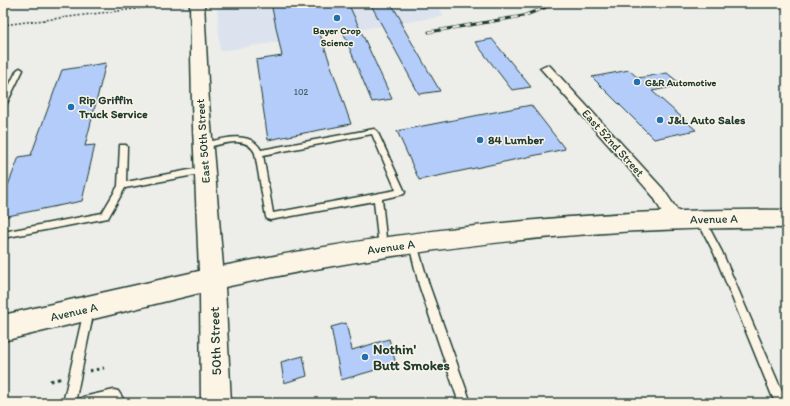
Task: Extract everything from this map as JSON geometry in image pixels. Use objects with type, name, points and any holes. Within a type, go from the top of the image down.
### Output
[{"type":"main road","name":"East 50th Street","points":[[197,3],[197,37],[212,279]]},
{"type":"main road","name":"Avenue A","points":[[3,328],[212,279],[270,267],[383,248],[523,231],[676,220],[787,219]]},
{"type":"main road","name":"50th Street","points":[[212,279],[216,354],[216,403]]},
{"type":"street","name":"East 52nd Street","points":[[546,68],[658,192],[676,220]]},
{"type":"lane","points":[[3,105],[20,70]]},
{"type":"lane","points":[[204,146],[241,139],[251,141],[257,145],[270,217],[401,192],[374,131],[259,153]]},
{"type":"lane","points":[[3,235],[105,216],[122,186],[123,147]]},
{"type":"lane","points":[[122,186],[205,170]]},
{"type":"lane","points":[[378,197],[383,248]]},
{"type":"lane","points":[[700,219],[718,252],[781,403]]},
{"type":"lane","points":[[413,244],[424,285],[465,403]]},
{"type":"lane","points":[[69,403],[89,308]]},
{"type":"lane","points":[[83,403],[114,396],[120,403]]},
{"type":"path","points":[[3,25],[184,3]]},
{"type":"shaded area","points":[[217,3],[435,3],[444,16],[220,51]]},
{"type":"building","points":[[271,3],[348,3],[392,99],[372,102],[342,30],[320,34],[351,124],[268,140],[256,60],[282,56]]},
{"type":"building","points":[[370,3],[391,3],[402,22],[400,22],[440,91],[419,94]]},
{"type":"building","points":[[492,39],[531,87],[512,90],[475,42]]},
{"type":"building","name":"Rip Griffin Truck Service","points":[[106,63],[85,146],[95,145],[82,201],[3,217],[3,198],[19,157],[31,155],[62,70]]},
{"type":"building","points":[[629,70],[638,78],[667,73],[682,85],[652,91],[696,130],[654,139],[592,77]]},
{"type":"building","name":"84 Lumber","points":[[531,105],[565,149],[419,180],[397,131]]},
{"type":"building","name":"Nothin' Butt Smokes","points":[[346,323],[352,350],[389,339],[396,364],[341,380],[331,327]]},
{"type":"building","points":[[303,356],[307,376],[284,383],[281,362]]},
{"type":"railway","points":[[429,32],[523,16],[557,3]]},
{"type":"place","name":"Bayer Crop Science","points":[[337,18]]},
{"type":"place","name":"G&R Automotive","points":[[637,82]]},
{"type":"place","name":"Rip Griffin Truck Service","points":[[71,107]]},
{"type":"place","name":"J&L Auto Sales","points":[[660,120]]},
{"type":"place","name":"84 Lumber","points":[[480,140]]},
{"type":"place","name":"Nothin' Butt Smokes","points":[[365,357]]}]
